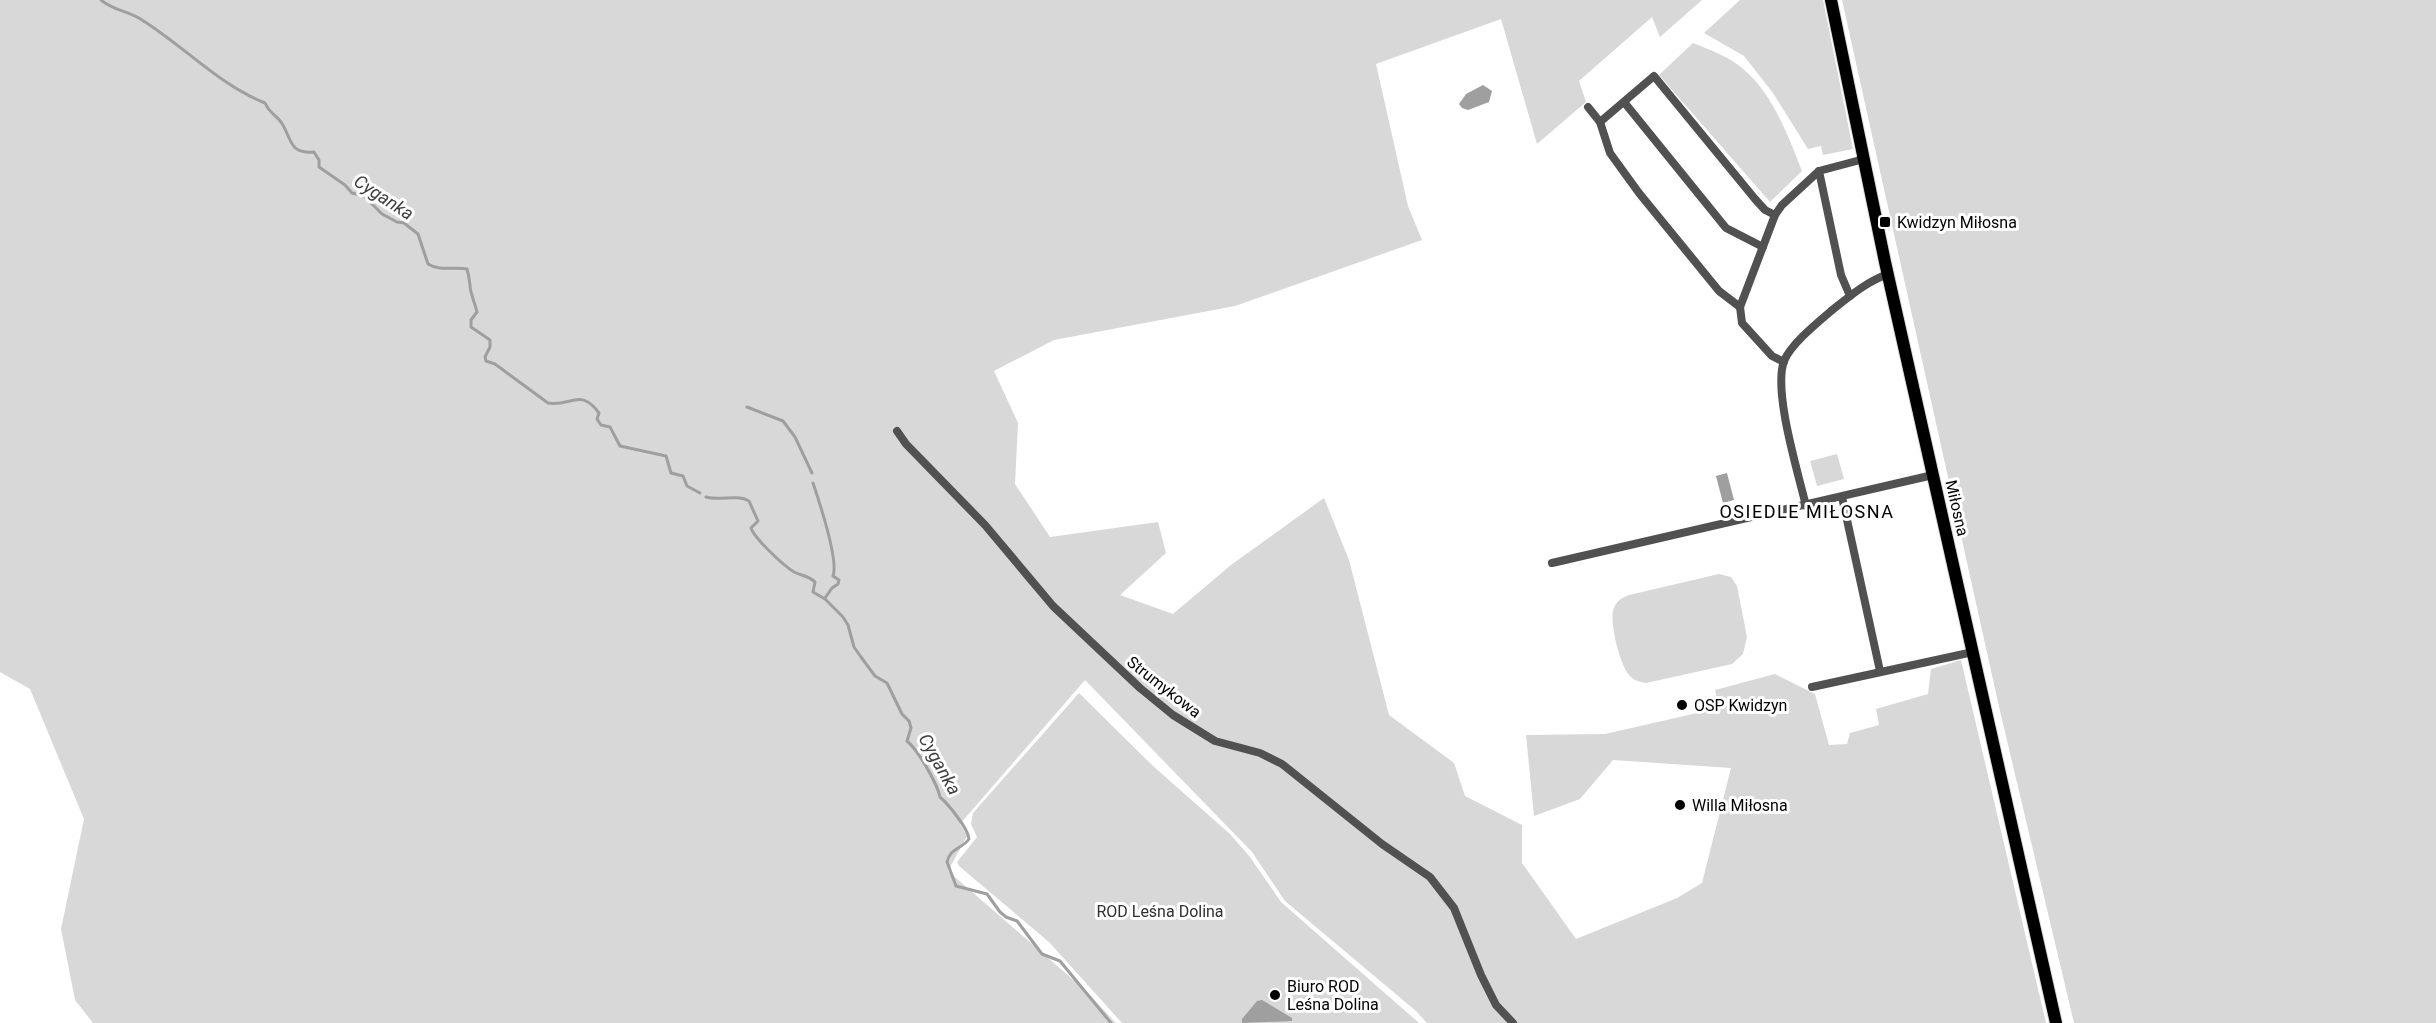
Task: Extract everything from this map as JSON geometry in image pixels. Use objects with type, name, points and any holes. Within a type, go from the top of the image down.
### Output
[{"type":"main road","name":"Miłosna","points":[[1831,0],[1888,274],[2056,1023]]},
{"type":"street","points":[[1600,122],[1654,76],[1755,199],[1775,215]]},
{"type":"street","points":[[1624,102],[1726,228],[1763,248]]},
{"type":"street","points":[[1588,107],[1600,122],[1610,153],[1639,193],[1719,291],[1740,307]]},
{"type":"street","points":[[1784,362],[1772,356],[1742,323],[1740,307],[1775,215],[1782,205],[1819,171],[1864,159]]},
{"type":"street","points":[[1819,171],[1841,275],[1850,296]]},
{"type":"street","points":[[1806,506],[1787,421],[1781,374],[1784,362],[1808,331],[1850,296],[1874,279],[1888,274]]},
{"type":"street","name":"Strumykowa","points":[[897,431],[906,444],[985,525],[1053,606],[1140,688],[1173,715],[1215,741],[1260,753],[1282,764],[1382,843],[1430,877],[1454,908],[1481,975],[1496,1005],[1513,1023]]},
{"type":"street","points":[[1552,563],[1933,475]]},
{"type":"street","points":[[1842,497],[1880,671]]},
{"type":"street","points":[[1812,687],[1974,652]]},
{"type":"green space","points":[[0,0],[1702,0],[1660,37],[1652,17],[1579,81],[1586,102],[1537,144],[1501,19],[1376,64],[1408,206],[1422,240],[1235,306],[1054,340],[994,371],[1018,423],[1015,484],[1050,537],[1158,522],[1166,553],[1120,595],[1173,614],[1231,565],[1324,498],[1349,560],[1389,715],[1454,763],[1465,796],[1522,825],[1522,863],[1576,939],[1677,898],[1702,883],[1731,768],[1613,760],[1580,799],[1534,816],[1526,735],[1605,734],[1719,708],[1715,690],[1775,674],[1815,694],[1829,745],[1847,744],[1850,733],[1879,725],[1876,709],[1928,694],[1931,669],[1961,660],[2046,1023],[1427,1023],[1416,1011],[1285,901],[1252,852],[1085,680],[960,824],[967,836],[948,871],[1085,990],[1116,1023],[93,1023],[75,1000],[61,929],[84,819],[30,689],[0,672]]},
{"type":"green space","points":[[1740,0],[1823,0],[1853,149],[1823,155],[1821,146],[1808,149],[1773,93],[1744,56],[1704,33]]},
{"type":"green space","points":[[1842,0],[2436,0],[2436,1023],[2074,1023],[2000,711]]},
{"type":"green space","points":[[1693,43],[1725,57],[1742,68],[1753,78],[1771,102],[1778,116],[1802,171],[1770,202],[1659,75]]},
{"type":"green space","points":[[1837,454],[1844,479],[1817,486],[1810,461]]},
{"type":"green space","points":[[1719,574],[1731,577],[1737,586],[1747,637],[1743,654],[1732,664],[1646,683],[1631,677],[1622,663],[1614,634],[1612,617],[1617,603],[1629,595]]},
{"type":"green space","name":"ROD Leśna Dolina","points":[[1079,693],[1153,766],[1230,834],[1250,857],[1281,902],[1419,1023],[1122,1023],[1049,942],[959,866],[957,862],[977,837],[971,824],[973,813]]},
{"type":"shaded area","points":[[1483,85],[1492,91],[1489,102],[1468,110],[1462,108],[1459,104],[1466,94]]},
{"type":"shaded area","points":[[1727,473],[1734,500],[1723,503],[1716,476]]},
{"type":"shaded area","points":[[1262,1000],[1292,1018],[1292,1021],[1242,1023],[1242,1019],[1257,1001]]},
{"type":"waterway","name":"Cyganka","points":[[101,0],[142,20],[217,76],[265,103],[281,122],[295,148],[314,152],[319,160],[319,167],[345,185],[352,193],[364,196],[382,214],[404,223],[418,234],[428,264],[438,268],[467,269],[477,312],[471,320],[471,327],[490,340],[486,361],[495,364],[548,403],[556,404],[581,399],[586,401],[599,413],[597,419],[601,425],[610,427],[620,446],[666,456],[671,473],[683,476],[687,486],[700,493]]},
{"type":"waterway","points":[[747,407],[783,421],[795,437],[812,473]]},
{"type":"waterway","points":[[813,483],[831,544],[833,576],[839,580],[825,598]]},
{"type":"waterway","name":"Cyganka","points":[[706,497],[739,498],[749,501],[758,521],[751,528],[753,533],[789,569],[815,582],[813,592],[825,599],[843,617],[848,625],[854,647],[875,676],[887,683],[902,714],[909,721],[911,728],[907,741],[926,767],[940,797],[957,816],[968,834],[969,839],[953,851],[947,862],[956,886],[987,894],[1000,912],[1017,921],[1042,954],[1060,961],[1111,1023]]},
{"type":"place","name":"Kwidzyn Miłosna","points":[[1885,222]]},
{"type":"place","name":"OSP Kwidzyn","points":[[1682,705]]},
{"type":"place","name":"Willa Miłosna","points":[[1680,805]]},
{"type":"place","name":"Biuro ROD Leśna Dolina","points":[[1275,995]]},
{"type":"district","name":"OSIEDLE MIŁOSNA","points":[[1807,511]]}]
